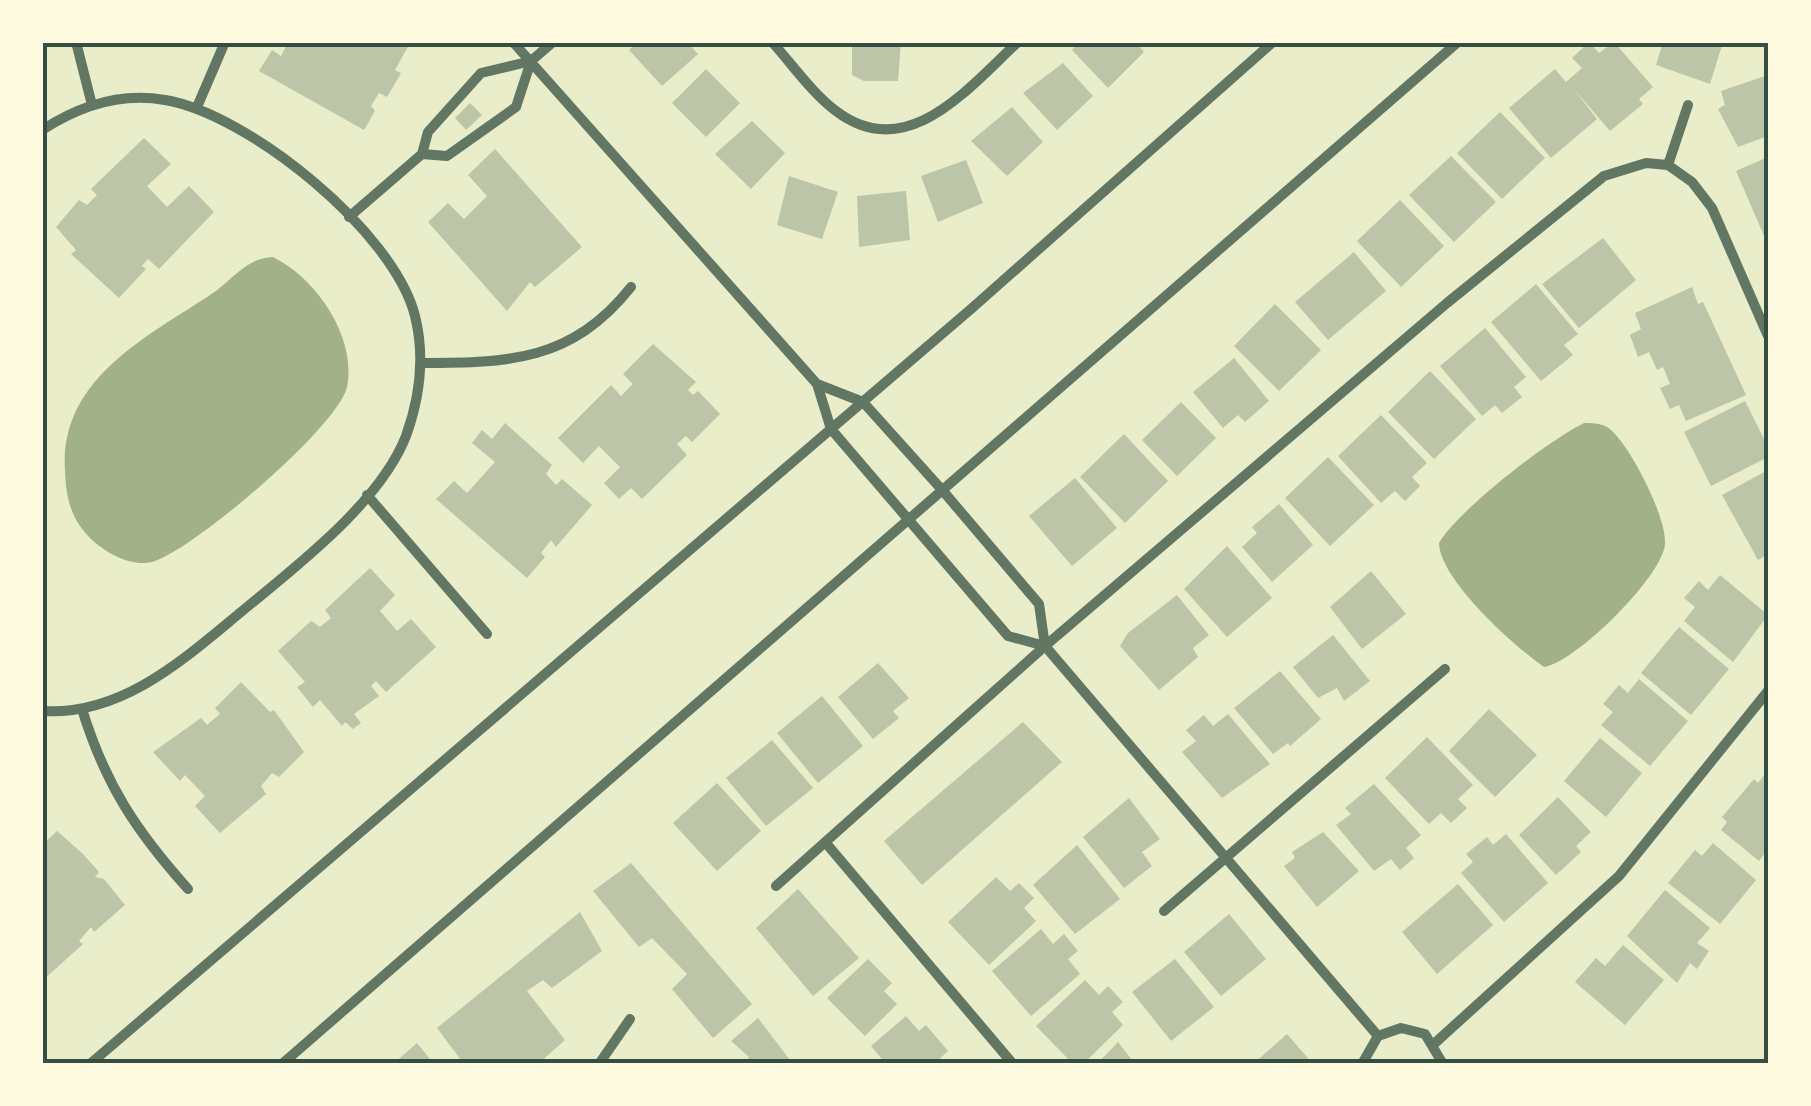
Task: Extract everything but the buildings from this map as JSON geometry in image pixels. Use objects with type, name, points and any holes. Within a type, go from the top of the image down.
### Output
[{"type":"street","points":[[76,42],[92,105]]},
{"type":"street","points":[[197,108],[225,42]]},
{"type":"street","points":[[513,42],[817,384],[831,429],[1008,636],[1045,646]]},
{"type":"street","points":[[422,154],[447,156],[516,107],[531,62],[553,42]]},
{"type":"street","points":[[772,42],[833,110],[856,124],[882,130],[918,125],[941,113],[1018,42]]},
{"type":"street","points":[[90,1064],[863,402],[1272,42]]},
{"type":"street","points":[[282,1064],[1458,42]]},
{"type":"street","points":[[349,217],[422,154],[428,132],[481,73],[531,62]]},
{"type":"street","points":[[42,130],[92,105],[135,98],[197,108],[279,157],[349,217],[402,283],[415,313],[421,362],[416,405],[404,440],[367,495],[284,576],[203,644],[145,686],[82,708],[42,712]]},
{"type":"street","points":[[1668,165],[1688,105]]},
{"type":"street","points":[[776,886],[1045,646],[1447,303],[1604,176],[1646,162],[1668,165],[1692,182],[1712,208],[1768,336]]},
{"type":"street","points":[[421,362],[529,357],[560,347],[610,313],[632,287]]},
{"type":"street","points":[[817,384],[863,402],[943,491],[1039,604],[1045,646],[1378,1036]]},
{"type":"street","points":[[367,495],[487,634]]},
{"type":"street","points":[[1164,911],[1445,669]]},
{"type":"street","points":[[1434,1043],[1620,876],[1768,691]]},
{"type":"street","points":[[82,708],[97,760],[117,798],[146,842],[188,889]]},
{"type":"street","points":[[825,842],[1014,1064]]},
{"type":"street","points":[[600,1064],[630,1018]]},
{"type":"street","points":[[1362,1064],[1378,1036],[1389,1030],[1414,1029],[1434,1043],[1443,1064]]},
{"type":"shaded area","points":[[273,257],[318,294],[339,329],[348,368],[347,387],[338,406],[292,457],[198,536],[152,562],[127,561],[111,554],[84,531],[68,500],[67,439],[76,411],[91,387],[134,346],[254,261]]},
{"type":"shaded area","points":[[1584,423],[1607,427],[1621,441],[1647,485],[1665,544],[1650,576],[1615,616],[1576,651],[1544,667],[1515,644],[1465,593],[1443,558],[1439,543],[1465,513],[1506,477]]}]
